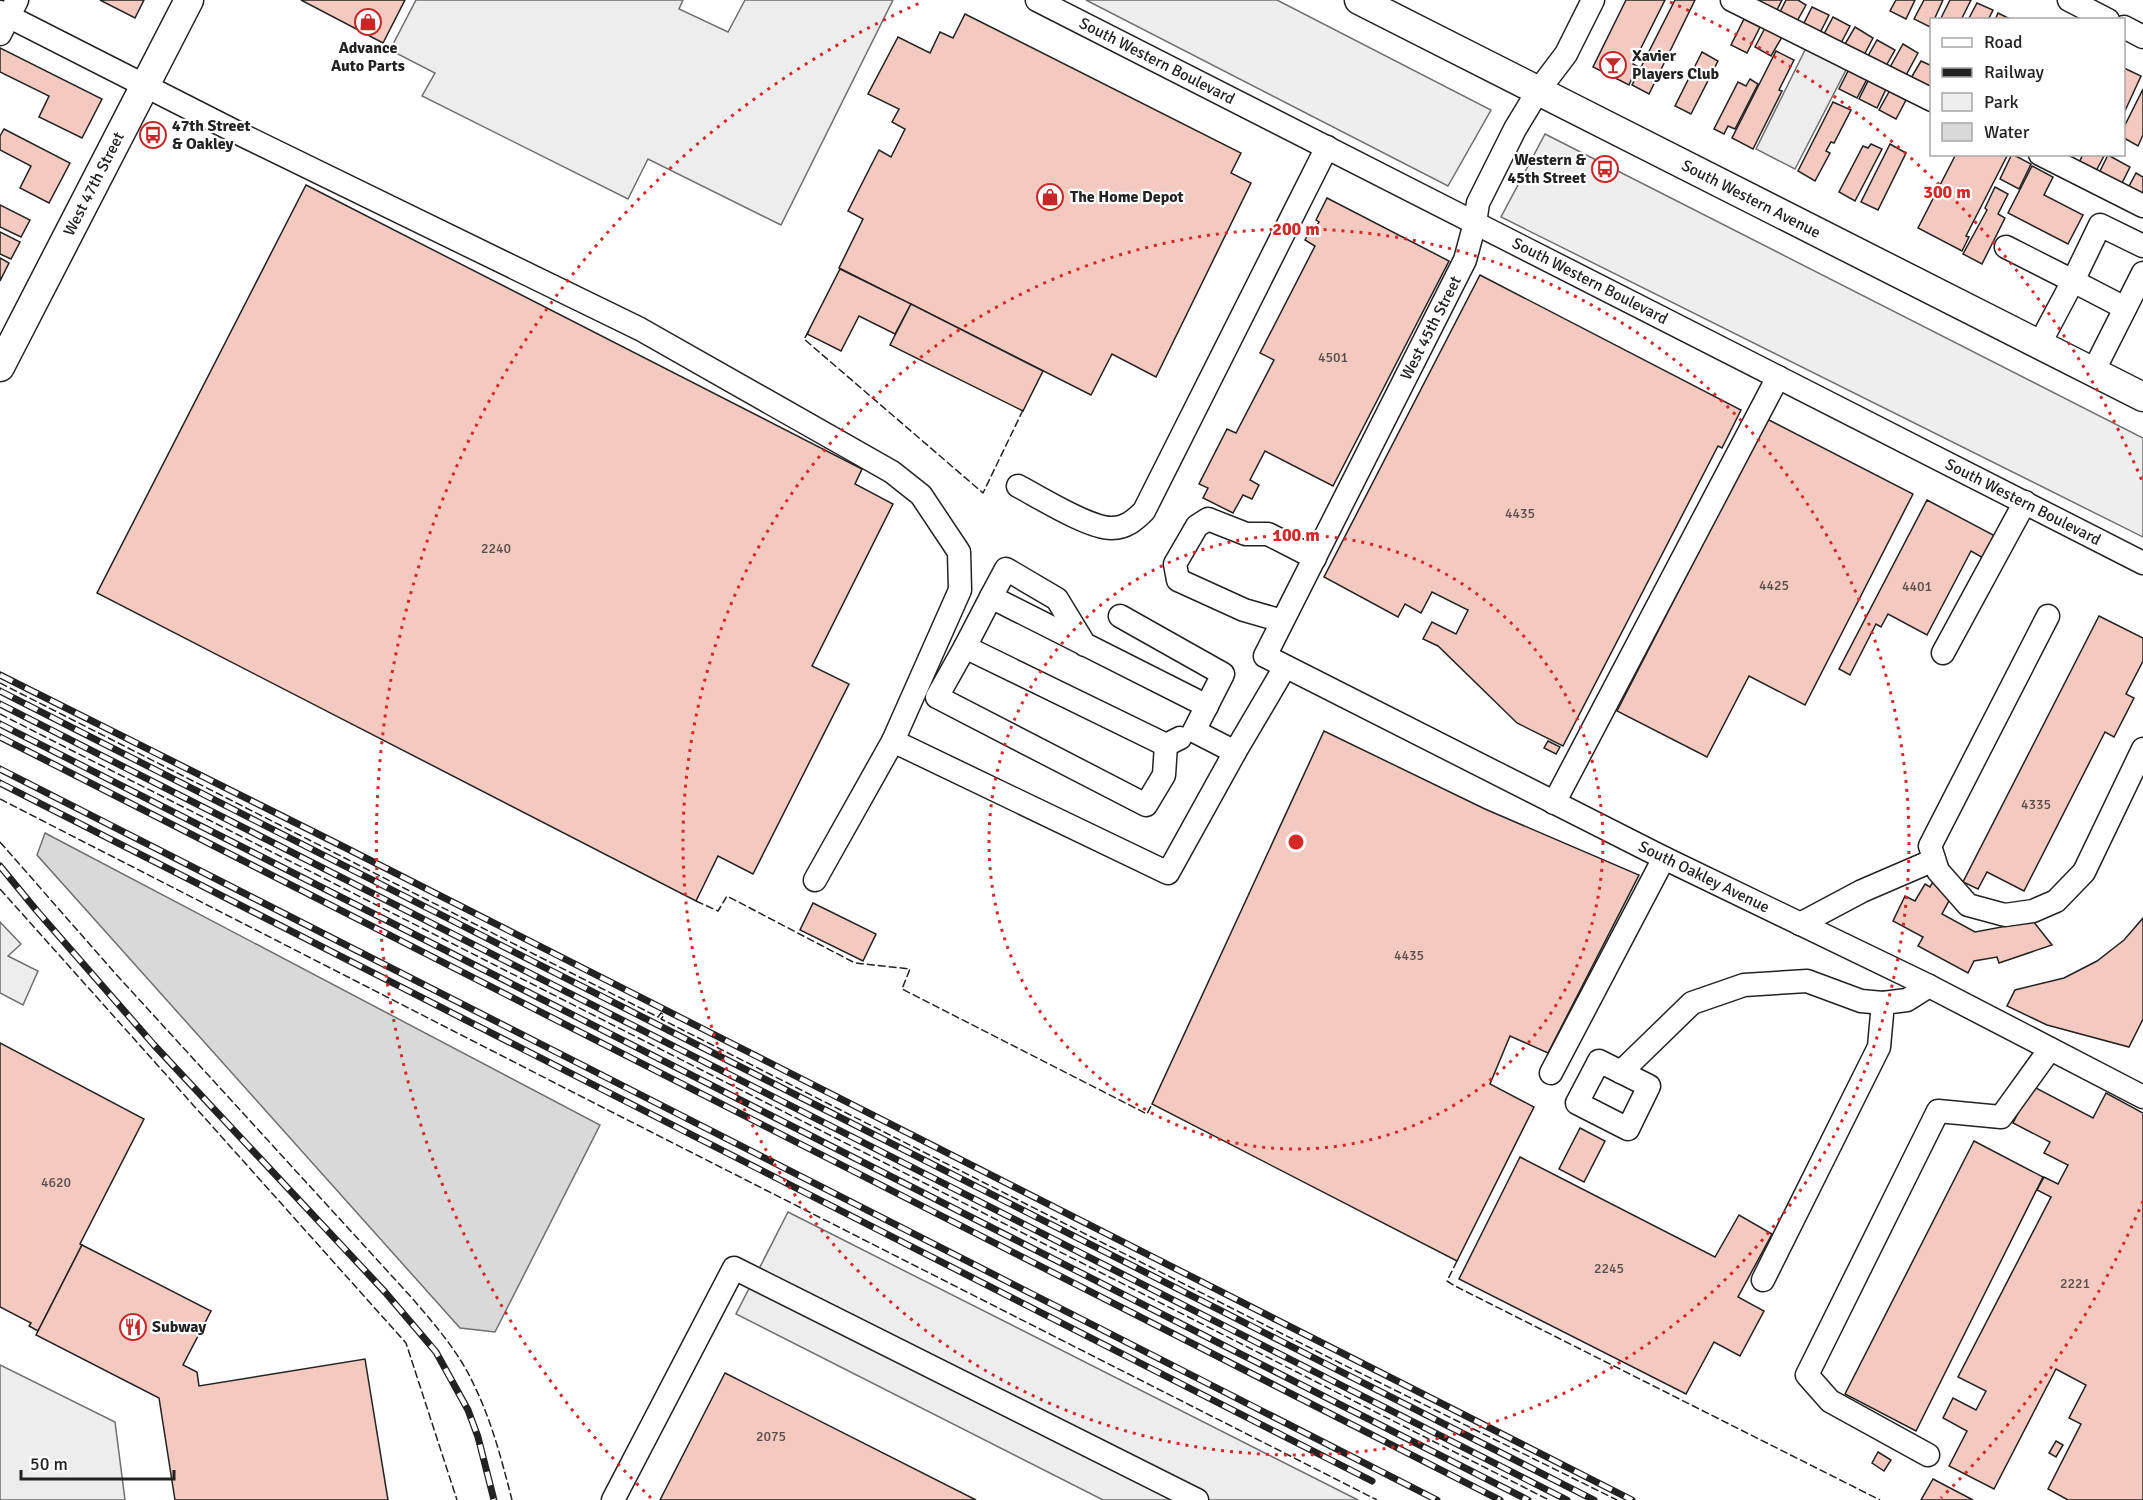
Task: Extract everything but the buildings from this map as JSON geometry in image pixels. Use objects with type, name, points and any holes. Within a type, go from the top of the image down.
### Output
[{"type":"main road","name":"West 47th Street","points":[[0,367],[189,0]]},
{"type":"main road","name":"South Western Avenue","points":[[1365,1],[2143,397]]},
{"type":"street","name":"South Western Boulevard","points":[[1037,0],[2143,563]]},
{"type":"street","name":"West 45th Street","points":[[1265,656],[1465,260],[1478,203],[1515,129],[1538,91],[1566,54],[1593,0]]},
{"type":"street","points":[[2069,0],[2104,18]]},
{"type":"street","points":[[1744,3],[1930,99]]},
{"type":"street","points":[[6,16],[640,329],[892,472],[921,495],[959,552],[960,590],[893,741],[815,880]]},
{"type":"street","points":[[2125,28],[2143,37]]},
{"type":"street","points":[[1018,486],[1102,527],[1124,526],[1144,511],[1327,147]]},
{"type":"street","points":[[2044,156],[2143,206]]},
{"type":"street","points":[[2039,345],[2100,225],[2143,246]]},
{"type":"street","points":[[2006,247],[2125,308]]},
{"type":"street","points":[[2093,372],[2143,273]]},
{"type":"street","points":[[1554,803],[1778,377]]},
{"type":"street","points":[[1943,653],[2025,502]]},
{"type":"street","points":[[1282,621],[1244,610],[1178,580],[1175,564],[1197,526],[1208,519],[1246,534],[1268,534],[1315,558]]},
{"type":"street","points":[[1085,645],[1057,599],[1006,568],[937,697],[1146,805],[1164,775],[1166,745]]},
{"type":"street","points":[[991,597],[1207,706]]},
{"type":"street","points":[[1120,616],[1223,674],[1194,731],[1166,745]]},
{"type":"street","points":[[2048,616],[1930,846],[1938,871],[1968,905],[2006,915],[2033,910],[2056,901],[2084,872],[2143,750]]},
{"type":"street","points":[[965,647],[1166,745]]},
{"type":"street","name":"South Oakley Avenue","points":[[1265,656],[1664,858],[1929,986],[2143,1097]]},
{"type":"street","points":[[893,741],[1168,873],[1285,667]]},
{"type":"street","points":[[1194,731],[1235,752]]},
{"type":"street","points":[[1551,1073],[1664,858]]},
{"type":"street","points":[[1800,924],[1862,891],[1934,860]]},
{"type":"street","points":[[1620,1072],[1692,1003],[1744,985],[1807,981],[1862,1001],[1883,1003],[1907,1000],[1929,986]]},
{"type":"street","points":[[1763,1280],[1878,1047],[1883,1003]]},
{"type":"street","points":[[1928,1455],[1830,1401],[1807,1375],[1938,1112],[2001,1117],[2050,1049]]},
{"type":"street","points":[[613,1500],[734,1268],[1197,1500]]},
{"type":"green space","points":[[1086,0],[1277,0],[1491,110],[1448,186]]},
{"type":"green space","points":[[1545,134],[2143,438],[2143,537],[1501,217]]},
{"type":"shaded area","points":[[416,0],[683,0],[679,9],[728,32],[745,0],[893,0],[781,225],[648,159],[628,199],[422,96],[435,73],[390,50]]},
{"type":"shaded area","points":[[1807,46],[1848,66],[1795,169],[1756,149]]},
{"type":"shaded area","points":[[0,922],[21,944],[8,956],[38,971],[23,1005],[0,993]]},
{"type":"shaded area","points":[[788,1212],[1358,1500],[1103,1500],[736,1314]]},
{"type":"shaded area","points":[[0,1365],[115,1422],[125,1500],[0,1500]]},
{"type":"water","points":[[45,833],[600,1125],[495,1332],[460,1328],[37,855]]},
{"type":"railway","points":[[0,675],[1632,1500]]},
{"type":"railway","points":[[0,691],[1594,1500]]},
{"type":"railway","points":[[0,704],[1567,1500]]},
{"type":"railway","points":[[0,724],[1528,1500]]},
{"type":"railway","points":[[0,737],[1500,1500]]},
{"type":"railway","points":[[0,769],[1437,1500]]},
{"type":"railway","points":[[0,783],[1372,1481]]},
{"type":"railway","points":[[0,866],[154,1045],[385,1292],[436,1352],[468,1410],[478,1437],[494,1500]]},
{"type":"fence","points":[[809,331],[804,339],[983,493],[1024,408]]},
{"type":"fence","points":[[0,683],[658,1017],[661,1013],[664,1015],[661,1019],[1340,1363],[1617,1500]]},
{"type":"fence","points":[[0,714],[1549,1500]]},
{"type":"fence","points":[[0,799],[1377,1500]]},
{"type":"fence","points":[[0,842],[114,972],[412,1298],[446,1339],[468,1373],[486,1413],[512,1500]]},
{"type":"fence","points":[[0,889],[406,1343],[457,1500]]},
{"type":"fence","points":[[696,901],[718,911],[727,896],[855,963],[910,969],[902,989],[1147,1114],[1152,1104]]},
{"type":"fence","points":[[1457,1261],[1447,1281],[1455,1286],[1880,1500]]},
{"type":"place","name":"Advance Auto Parts","points":[[368,22]]},
{"type":"place","name":"Xavier Players Club","points":[[1613,65]]},
{"type":"place","name":"47th Street & Oakley","points":[[153,135]]},
{"type":"place","name":"Western & 45th Street","points":[[1605,169]]},
{"type":"place","name":"The Home Depot","points":[[1050,197]]},
{"type":"place","name":"Subway","points":[[133,1327]]}]
